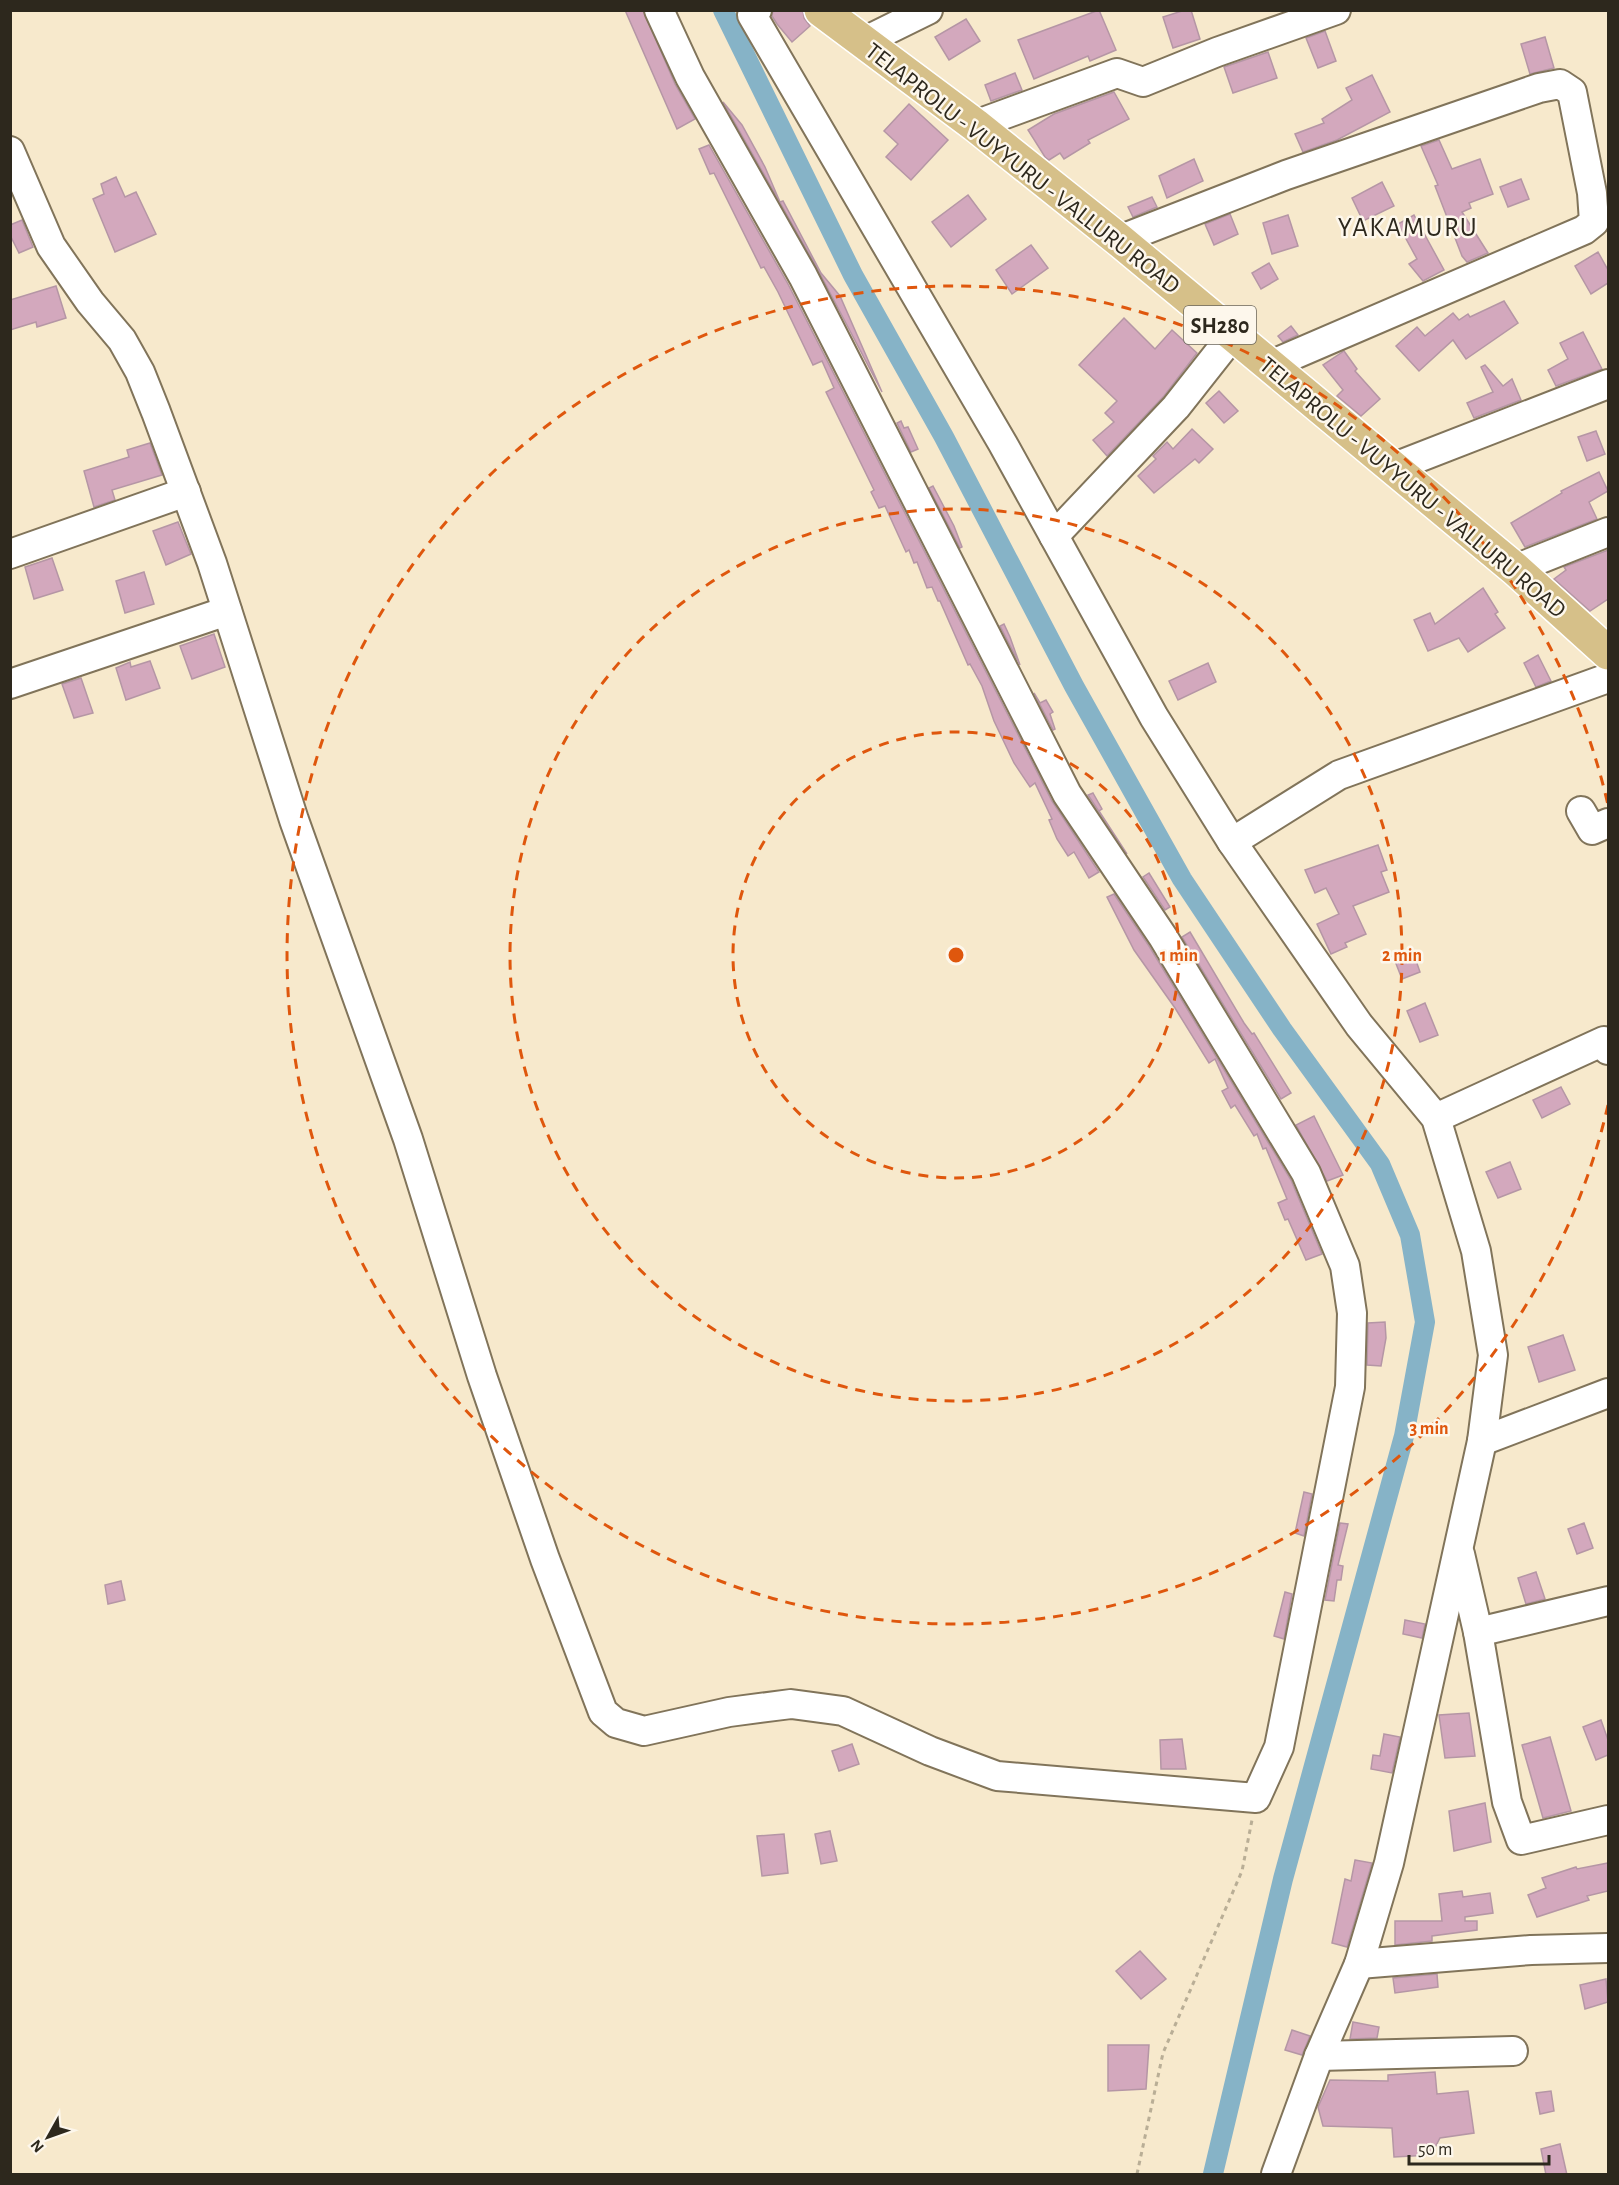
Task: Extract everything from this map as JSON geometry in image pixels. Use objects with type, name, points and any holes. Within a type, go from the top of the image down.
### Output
[{"type":"main road","name":"TELAPROLU - VUYYURU - VALLURU ROAD","points":[[820,10],[919,86],[975,125],[1119,240],[1515,569],[1608,653]]},
{"type":"street","points":[[10,151],[51,246],[90,302],[122,340],[140,372],[186,492],[294,820],[408,1139],[485,1386],[545,1559],[603,1712],[615,1723],[644,1731],[729,1712],[791,1704],[843,1711],[930,1751],[997,1776],[1256,1798],[1279,1747],[1350,1387],[1352,1313],[1345,1266],[1306,1173],[1163,937],[1066,794],[803,276],[690,77],[659,10]]},
{"type":"street","points":[[757,10],[752,15],[1054,536],[1154,717],[1232,842],[1359,1025],[1436,1118],[1476,1251],[1493,1355],[1482,1441],[1389,1863],[1359,1964],[1319,2056],[1283,2174]]},
{"type":"street","points":[[863,42],[928,10]]},
{"type":"street","points":[[975,125],[1117,73],[1143,82],[1217,52],[1336,10]]},
{"type":"street","points":[[1119,240],[1286,175],[1539,88],[1560,84],[1572,92],[1592,193],[1594,222],[1584,230],[1268,366]]},
{"type":"street","points":[[1054,536],[1176,407],[1232,336]]},
{"type":"street","points":[[1392,468],[1608,384]]},
{"type":"street","points":[[10,554],[186,492]]},
{"type":"street","points":[[1515,569],[1608,532]]},
{"type":"street","points":[[10,684],[227,611]]},
{"type":"street","points":[[1232,842],[1339,775],[1608,678]]},
{"type":"street","points":[[1581,811],[1592,830],[1608,823]]},
{"type":"street","points":[[1436,1118],[1604,1041],[1608,1050]]},
{"type":"street","points":[[1482,1441],[1608,1393]]},
{"type":"street","points":[[1458,1547],[1478,1632],[1507,1802],[1521,1840],[1608,1821]]},
{"type":"street","points":[[1478,1632],[1608,1601]]},
{"type":"street","points":[[1359,1964],[1531,1950],[1608,1948]]},
{"type":"street","points":[[1319,2056],[1514,2051]]},
{"type":"path","points":[[1137,2175],[1163,2053],[1242,1871],[1256,1798]]},
{"type":"building","points":[[625,10],[643,10],[675,84],[695,119],[677,129]]},
{"type":"building","points":[[773,10],[803,10],[804,18],[810,26],[792,42],[772,16]]},
{"type":"building","points":[[1099,10],[1116,50],[1090,61],[1088,56],[1034,79],[1018,40]]},
{"type":"building","points":[[1191,10],[1200,39],[1173,48],[1163,17]]},
{"type":"building","points":[[966,19],[980,41],[949,60],[935,37]]},
{"type":"building","points":[[1325,31],[1336,61],[1318,68],[1306,38]]},
{"type":"building","points":[[1545,37],[1554,68],[1530,74],[1521,44]]},
{"type":"building","points":[[1268,52],[1277,78],[1233,93],[1224,67]]},
{"type":"building","points":[[1015,73],[1022,90],[991,101],[985,85]]},
{"type":"building","points":[[1372,75],[1390,112],[1337,140],[1303,152],[1295,134],[1324,123],[1322,119],[1352,100],[1346,88]]},
{"type":"building","points":[[1114,92],[1129,119],[1088,140],[1090,143],[1064,159],[1060,153],[1049,160],[1045,157],[1028,130],[1054,114]]},
{"type":"building","points":[[723,102],[742,125],[765,167],[780,202],[783,201],[821,273],[840,296],[882,392],[817,268]]},
{"type":"building","points":[[909,104],[948,140],[911,180],[886,157],[898,144],[884,131]]},
{"type":"building","points":[[1439,140],[1452,169],[1480,159],[1493,194],[1469,203],[1471,208],[1462,212],[1488,253],[1467,262],[1462,256],[1435,186],[1438,185],[1421,146]]},
{"type":"building","points":[[709,145],[788,284],[1052,801],[1099,872],[1089,878],[1074,852],[1068,856],[1057,839],[1049,820],[1052,819],[1035,783],[1030,787],[1014,763],[994,721],[982,686],[970,664],[968,665],[940,601],[932,587],[927,588],[917,562],[914,563],[909,550],[906,552],[885,506],[879,508],[871,492],[874,490],[826,392],[834,388],[822,361],[813,365],[778,292],[764,267],[761,268],[714,173],[710,174],[699,149]]},
{"type":"building","points":[[1194,159],[1203,181],[1167,198],[1159,176]]},
{"type":"building","points":[[116,177],[125,197],[136,192],[156,234],[115,252],[93,199],[104,194],[101,184]]},
{"type":"building","points":[[1521,179],[1529,199],[1508,207],[1500,187]]},
{"type":"building","points":[[1382,182],[1394,206],[1363,221],[1352,198]]},
{"type":"building","points":[[968,195],[986,219],[951,247],[932,222]]},
{"type":"building","points":[[1152,197],[1157,207],[1133,217],[1128,207]]},
{"type":"building","points":[[1230,214],[1238,234],[1214,245],[1205,224]]},
{"type":"building","points":[[1288,215],[1298,246],[1272,254],[1263,223]]},
{"type":"building","points":[[1414,215],[1444,270],[1423,281],[1409,264],[1417,259],[1398,224]]},
{"type":"building","points":[[22,220],[33,247],[19,253],[10,235],[10,225]]},
{"type":"building","points":[[1031,245],[1048,268],[1012,294],[996,270]]},
{"type":"building","points":[[1598,252],[1608,270],[1608,283],[1591,294],[1575,266]]},
{"type":"building","points":[[1269,263],[1278,279],[1261,289],[1252,273]]},
{"type":"building","points":[[56,286],[66,318],[37,327],[36,322],[10,330],[10,300]]},
{"type":"building","points":[[1504,301],[1518,323],[1466,359],[1453,340],[1419,371],[1396,346],[1417,327],[1425,336],[1453,313],[1459,320],[1468,314],[1470,317]]},
{"type":"building","points":[[1124,318],[1155,349],[1172,330],[1197,353],[1164,396],[1107,456],[1093,440],[1114,422],[1105,413],[1117,401],[1079,365]]},
{"type":"building","points":[[1291,326],[1298,335],[1283,342],[1278,336]]},
{"type":"building","points":[[1583,332],[1602,369],[1556,386],[1548,370],[1568,359],[1560,343]]},
{"type":"building","points":[[1344,351],[1357,369],[1355,371],[1380,399],[1361,416],[1337,396],[1343,390],[1323,365]]},
{"type":"building","points":[[1485,365],[1503,386],[1512,379],[1521,400],[1474,418],[1467,403],[1493,392],[1481,367]]},
{"type":"building","points":[[1219,391],[1238,411],[1224,423],[1206,403]]},
{"type":"building","points":[[901,421],[904,428],[908,427],[918,449],[911,452],[897,423]]},
{"type":"building","points":[[1192,429],[1213,449],[1199,463],[1195,459],[1154,493],[1138,476],[1156,459],[1153,456],[1167,442],[1173,449]]},
{"type":"building","points":[[1596,431],[1605,454],[1587,461],[1578,437]]},
{"type":"building","points":[[150,443],[162,475],[112,490],[115,500],[94,507],[84,471],[129,457],[127,450]]},
{"type":"building","points":[[1599,472],[1608,491],[1589,502],[1597,519],[1525,547],[1511,523],[1562,493],[1561,491]]},
{"type":"building","points":[[933,486],[954,526],[962,547],[960,548],[929,488]]},
{"type":"building","points":[[178,522],[191,554],[166,565],[153,531]]},
{"type":"building","points":[[1608,550],[1608,599],[1590,611],[1554,579],[1566,570],[1564,567]]},
{"type":"building","points":[[52,558],[63,590],[34,599],[25,567]]},
{"type":"building","points":[[144,572],[154,604],[125,613],[116,581]]},
{"type":"building","points":[[1483,588],[1498,612],[1495,614],[1505,628],[1468,652],[1459,638],[1428,651],[1414,620],[1430,613],[1435,624]]},
{"type":"building","points":[[1004,624],[1010,637],[1020,665],[1000,626]]},
{"type":"building","points":[[214,634],[225,667],[192,679],[180,646]]},
{"type":"building","points":[[1538,655],[1551,681],[1536,687],[1524,663]]},
{"type":"building","points":[[150,661],[160,688],[126,700],[116,668],[130,662],[131,667]]},
{"type":"building","points":[[1208,663],[1216,682],[1178,700],[1169,681]]},
{"type":"building","points":[[81,678],[93,713],[74,718],[62,684]]},
{"type":"building","points":[[1034,693],[1040,703],[1046,700],[1053,712],[1050,714],[1055,729],[1053,730]]},
{"type":"building","points":[[1093,793],[1102,809],[1099,811],[1127,854],[1088,795]]},
{"type":"building","points":[[1378,845],[1387,870],[1381,872],[1389,892],[1353,906],[1366,934],[1345,943],[1347,947],[1331,954],[1317,924],[1339,914],[1326,888],[1315,893],[1305,870]]},
{"type":"building","points":[[1149,873],[1170,907],[1165,910],[1143,877]]},
{"type":"building","points":[[1114,894],[1149,946],[1291,1180],[1322,1254],[1306,1260],[1288,1219],[1285,1220],[1278,1203],[1287,1199],[1266,1148],[1263,1149],[1257,1134],[1254,1136],[1235,1105],[1231,1108],[1222,1091],[1228,1088],[1215,1059],[1209,1063],[1175,1008],[1134,950],[1107,897]]},
{"type":"building","points":[[1190,932],[1244,1023],[1252,1034],[1254,1033],[1291,1093],[1281,1099],[1182,937]]},
{"type":"building","points":[[1412,949],[1420,972],[1402,979],[1393,956]]},
{"type":"building","points":[[1425,1003],[1438,1035],[1420,1042],[1407,1011]]},
{"type":"building","points":[[1561,1087],[1570,1104],[1542,1118],[1533,1100]]},
{"type":"building","points":[[1314,1116],[1343,1175],[1327,1181],[1296,1125]]},
{"type":"building","points":[[1510,1162],[1521,1189],[1498,1198],[1486,1172]]},
{"type":"building","points":[[1385,1322],[1386,1338],[1381,1366],[1367,1365],[1368,1323]]},
{"type":"building","points":[[1563,1335],[1575,1370],[1539,1382],[1528,1347]]},
{"type":"building","points":[[1304,1492],[1312,1494],[1304,1536],[1295,1533]]},
{"type":"building","points":[[1340,1523],[1348,1524],[1338,1565],[1343,1566],[1341,1580],[1337,1580],[1334,1601],[1325,1600]]},
{"type":"building","points":[[1584,1523],[1593,1548],[1577,1554],[1568,1529]]},
{"type":"building","points":[[1536,1572],[1545,1599],[1526,1604],[1518,1578]]},
{"type":"building","points":[[121,1581],[125,1600],[108,1604],[105,1585]]},
{"type":"building","points":[[1285,1592],[1292,1594],[1284,1639],[1274,1636]]},
{"type":"building","points":[[1405,1620],[1425,1624],[1422,1638],[1403,1634]]},
{"type":"building","points":[[1469,1713],[1475,1756],[1445,1758],[1439,1715]]},
{"type":"building","points":[[1601,1720],[1608,1740],[1608,1755],[1596,1760],[1583,1727]]},
{"type":"building","points":[[1384,1734],[1400,1737],[1392,1773],[1371,1769],[1373,1755],[1380,1756]]},
{"type":"building","points":[[1550,1737],[1571,1811],[1543,1818],[1522,1745]]},
{"type":"building","points":[[1182,1739],[1186,1769],[1161,1769],[1160,1740]]},
{"type":"building","points":[[852,1744],[859,1764],[839,1771],[832,1751]]},
{"type":"building","points":[[1485,1803],[1491,1842],[1454,1851],[1449,1811]]},
{"type":"building","points":[[830,1831],[837,1861],[821,1864],[815,1834]]},
{"type":"building","points":[[784,1834],[788,1873],[762,1876],[757,1836]]},
{"type":"building","points":[[1355,1860],[1372,1863],[1347,1947],[1332,1943],[1345,1879],[1351,1881]]},
{"type":"building","points":[[1608,1863],[1608,1891],[1587,1896],[1589,1900],[1537,1917],[1528,1895],[1546,1888],[1542,1878],[1576,1867],[1577,1869]]},
{"type":"building","points":[[1462,1891],[1463,1897],[1490,1893],[1493,1913],[1465,1917],[1465,1921],[1477,1921],[1477,1930],[1432,1936],[1432,1941],[1395,1945],[1395,1921],[1442,1921],[1439,1894]]},
{"type":"building","points":[[1140,1951],[1166,1979],[1141,1999],[1116,1971]]},
{"type":"building","points":[[1437,1974],[1438,1987],[1395,1993],[1393,1978]]},
{"type":"building","points":[[1606,1979],[1608,2002],[1585,2009],[1580,1985]]},
{"type":"building","points":[[1353,2022],[1379,2027],[1377,2038],[1350,2039]]},
{"type":"building","points":[[1292,2030],[1310,2036],[1302,2055],[1285,2050]]},
{"type":"building","points":[[1108,2045],[1149,2045],[1146,2089],[1108,2091]]},
{"type":"building","points":[[1435,2072],[1437,2094],[1468,2091],[1474,2133],[1440,2138],[1431,2155],[1394,2157],[1392,2128],[1323,2126],[1318,2107],[1330,2080],[1388,2081],[1388,2075]]},
{"type":"building","points":[[1551,2091],[1554,2111],[1540,2114],[1536,2093]]},
{"type":"building","points":[[1560,2144],[1567,2175],[1546,2175],[1541,2149]]},
{"type":"waterway","points":[[723,10],[853,275],[944,437],[1074,686],[1182,879],[1282,1029],[1380,1164],[1410,1235],[1425,1322],[1404,1436],[1283,1879],[1213,2174]]},
{"type":"district","name":"YAKAMURU","points":[[1408,227]]}]
